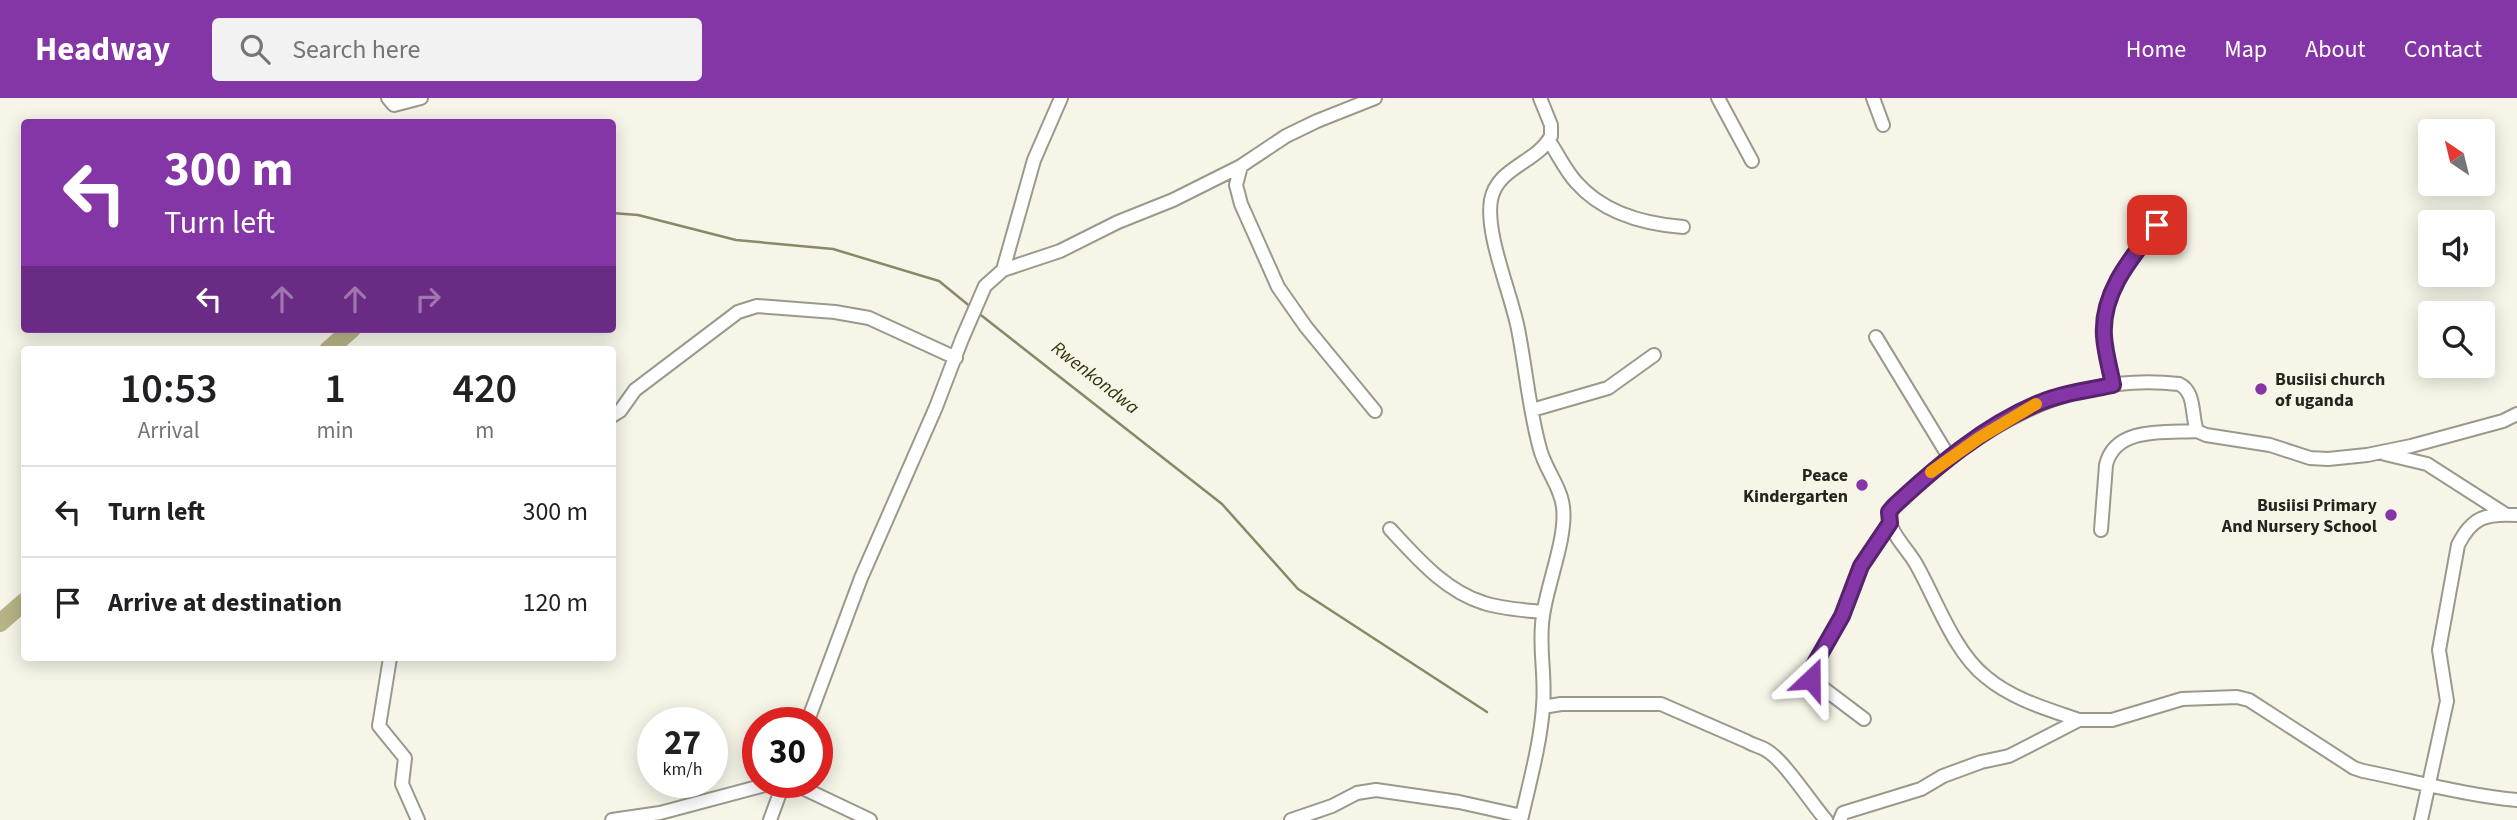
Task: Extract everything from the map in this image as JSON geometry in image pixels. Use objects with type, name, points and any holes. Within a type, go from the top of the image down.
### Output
[{"type":"street","points":[[388,98],[394,105],[399,105],[421,98]]},
{"type":"street","points":[[1003,270],[1034,160],[1061,98]]},
{"type":"street","points":[[813,707],[861,578],[985,286],[1003,270],[1060,251],[1241,166],[1286,136],[1375,98]]},
{"type":"street","points":[[1291,820],[1332,806],[1357,793],[1376,790],[1459,802],[1522,818],[1543,707],[1540,636],[1561,530],[1563,505],[1540,451],[1518,330],[1496,247],[1490,210],[1491,199],[1499,182],[1549,141],[1552,132],[1540,98]]},
{"type":"street","points":[[1718,98],[1752,161]]},
{"type":"street","points":[[1873,98],[1882,125]]},
{"type":"street","points":[[1549,141],[1575,181],[1599,201],[1635,219],[1683,227]]},
{"type":"street","points":[[1241,166],[1236,186],[1241,204],[1278,286],[1306,327],[1375,411]]},
{"type":"street","points":[[2113,385],[2104,335],[2109,301],[2124,268],[2157,225]]},
{"type":"street","points":[[616,414],[635,390],[729,318],[747,308],[757,306],[835,312],[869,318],[956,358]]},
{"type":"street","points":[[1876,337],[1949,457]]},
{"type":"street","points":[[1532,411],[1608,388],[1654,355]]},
{"type":"street","points":[[2197,431],[2190,394],[2183,386],[2171,383],[2113,385],[2077,391],[2040,402],[1949,457],[1894,506],[1889,512],[1890,523],[1914,560],[1964,653],[1980,672],[2009,692],[2079,720],[2112,720],[2182,699],[2236,697],[2254,704],[2354,768],[2457,791],[2517,800]]},
{"type":"street","points":[[2101,530],[2106,465],[2113,449],[2121,442],[2140,434],[2197,431],[2206,435],[2270,445],[2311,458],[2328,459],[2378,453],[2504,421],[2517,414]]},
{"type":"street","points":[[2378,453],[2427,464],[2511,514]]},
{"type":"street","points":[[2421,820],[2447,701],[2439,650],[2458,545],[2466,530],[2478,519],[2511,514]]},
{"type":"street","points":[[1864,719],[1811,679],[1814,665],[1842,616],[1861,566],[1890,523]]},
{"type":"street","points":[[1390,529],[1428,569],[1471,599],[1501,607],[1543,612]]},
{"type":"street","points":[[390,661],[379,726],[405,758],[402,783],[420,819]]},
{"type":"street","points":[[1543,707],[1561,704],[1661,704],[1678,710],[1756,748],[1766,750],[1782,765],[1826,820]]},
{"type":"street","points":[[1840,820],[1843,813],[1922,789],[1942,776],[1981,762],[2009,756],[2079,720]]},
{"type":"street","points":[[612,820],[660,813],[742,791]]},
{"type":"street","points":[[770,820],[778,798]]},
{"type":"street","points":[[824,798],[870,820]]},
{"type":"waterway","name":"Rwenkondwa","points":[[616,213],[638,215],[736,240],[833,249],[939,281],[972,308]]},
{"type":"waterway","name":"Rwenkondwa","points":[[977,312],[1222,504],[1298,589],[1487,712]]},
{"type":"waterway","name":"Rwenkondwa","points":[[333,346],[347,333]]},
{"type":"waterway","name":"Rwenkondwa","points":[[0,623],[21,605]]},
{"type":"slow traffic","points":[[1931,472],[1949,457],[2036,404]]},
{"type":"place","name":"Busiisi church of uganda","points":[[2261,389]]},
{"type":"place","name":"Peace Kindergarten","points":[[1862,485]]},
{"type":"place","name":"Busiisi Primary And Nursery School","points":[[2391,515]]},
{"type":"route","points":[[1811,679],[1814,665],[1842,616],[1861,566],[1890,523],[1889,512],[1894,506],[1949,457],[2025,410],[2058,396],[2113,385],[2104,335],[2109,301],[2124,268],[2157,225]]}]
